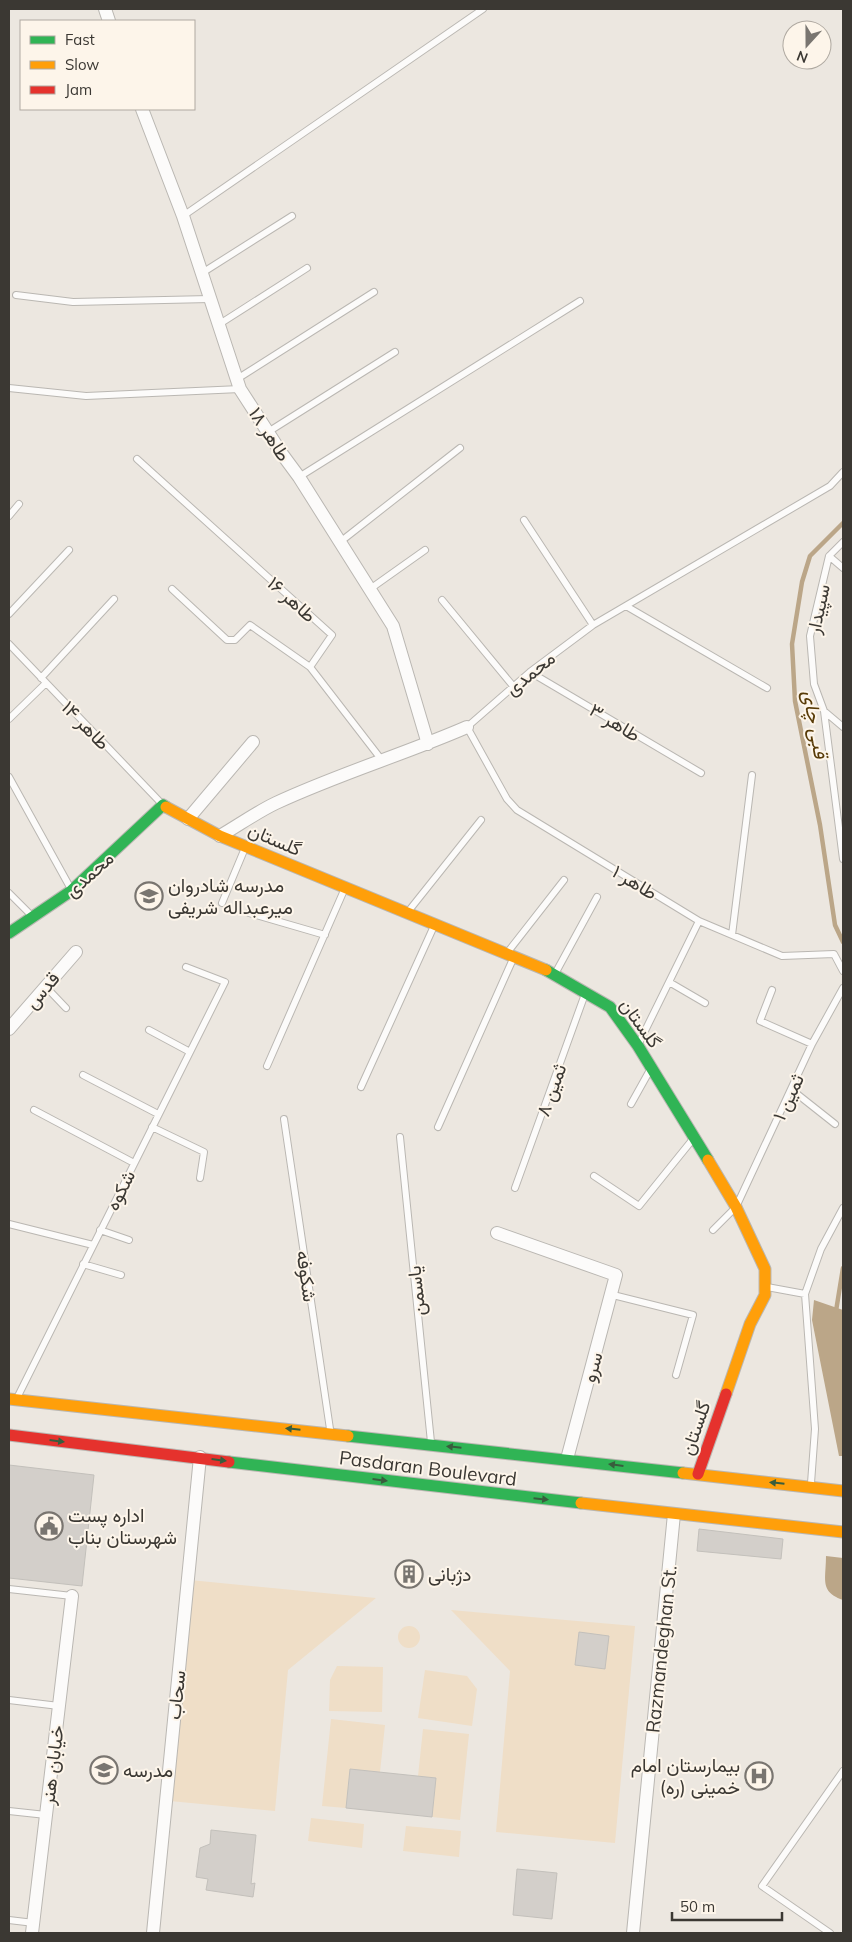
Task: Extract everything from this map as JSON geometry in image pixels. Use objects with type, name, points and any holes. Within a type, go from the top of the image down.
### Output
[{"type":"main road","name":"گلستان","points":[[162,805],[220,836],[555,974],[610,1007],[638,1046],[736,1207],[765,1269],[767,1287],[760,1307],[750,1324],[698,1474]]},
{"type":"main road","name":"محمدی","points":[[9,933],[35,919],[72,891],[162,805]]},
{"type":"main road","name":"Pasdaran Boulevard","points":[[12,1399],[843,1491]]},
{"type":"main road","name":"Pasdaran Boulevard","points":[[9,1435],[379,1480],[843,1532]]},
{"type":"street","name":"طاهر ۱۸","points":[[142,110],[183,216],[239,384],[393,626],[428,744]]},
{"type":"street","name":"محمدی","points":[[220,836],[276,804],[381,759],[428,744],[468,727]]},
{"type":"street","points":[[188,818],[253,742]]},
{"type":"street","name":"قدس","points":[[9,1029],[76,952]]},
{"type":"street","name":"سرو","points":[[497,1233],[616,1275],[613,1295],[567,1459]]},
{"type":"street","name":"سحاب","points":[[153,1933],[200,1457]]},
{"type":"street","name":"Razmandeghan St.","points":[[633,1933],[674,1514]]},
{"type":"street","name":"خیابان هنر","points":[[33,1928],[72,1596]]},
{"type":"lane","points":[[183,216],[483,9]]},
{"type":"lane","points":[[202,272],[292,216]]},
{"type":"lane","points":[[218,325],[307,268]]},
{"type":"lane","points":[[9,388],[86,396],[239,384],[374,292]]},
{"type":"lane","points":[[16,295],[73,302],[210,299]]},
{"type":"lane","points":[[299,477],[580,301]]},
{"type":"lane","points":[[268,432],[395,352]]},
{"type":"lane","points":[[340,542],[460,448]]},
{"type":"lane","name":"طاهر ۱۶","points":[[137,459],[332,635],[310,667]]},
{"type":"lane","name":"محمدی","points":[[468,727],[530,672],[593,625],[830,486],[843,472]]},
{"type":"lane","points":[[9,516],[19,504]]},
{"type":"lane","points":[[524,520],[593,625]]},
{"type":"lane","name":"سپیدار","points":[[843,542],[830,556],[810,636],[814,684],[824,711],[843,859]]},
{"type":"lane","points":[[9,614],[69,550]]},
{"type":"lane","points":[[370,589],[425,550]]},
{"type":"lane","points":[[830,556],[843,568]]},
{"type":"lane","points":[[172,589],[227,640],[231,642],[235,640],[250,625],[310,667],[381,759]]},
{"type":"lane","points":[[9,719],[114,599]]},
{"type":"lane","points":[[442,600],[513,686]]},
{"type":"lane","points":[[626,606],[767,688]]},
{"type":"lane","name":"طاهر ۱۴","points":[[9,644],[162,805]]},
{"type":"lane","name":"طاهر ۳","points":[[530,672],[701,773]]},
{"type":"lane","points":[[824,711],[843,727]]},
{"type":"lane","name":"طاهر ۱","points":[[468,727],[507,799],[517,810],[699,921],[782,956],[834,954],[843,971]]},
{"type":"lane","points":[[732,935],[752,775]]},
{"type":"lane","points":[[9,777],[72,891]]},
{"type":"lane","points":[[406,913],[481,820]]},
{"type":"lane","points":[[222,902],[246,846]]},
{"type":"lane","points":[[438,1127],[511,955],[564,880]]},
{"type":"lane","points":[[267,1066],[345,888]]},
{"type":"lane","points":[[9,893],[35,919]]},
{"type":"lane","points":[[555,974],[597,897]]},
{"type":"lane","points":[[249,913],[324,935]]},
{"type":"lane","points":[[638,1046],[699,921]]},
{"type":"lane","points":[[361,1086],[434,924]]},
{"type":"lane","name":"شکوه","points":[[12,1399],[93,1245],[225,982],[186,967]]},
{"type":"lane","points":[[669,982],[705,1003]]},
{"type":"lane","points":[[46,987],[66,1008]]},
{"type":"lane","name":"ثمین ۱","points":[[713,1230],[736,1207],[812,1044],[843,988]]},
{"type":"lane","points":[[772,990],[760,1021],[812,1044]]},
{"type":"lane","name":"ثمین ۸","points":[[515,1188],[586,991]]},
{"type":"lane","points":[[149,1030],[190,1052]]},
{"type":"lane","points":[[632,1104],[651,1067]]},
{"type":"lane","points":[[83,1075],[158,1114]]},
{"type":"lane","points":[[792,1090],[835,1124]]},
{"type":"lane","points":[[34,1110],[134,1163]]},
{"type":"lane","name":"شکوفه","points":[[284,1119],[330,1433]]},
{"type":"lane","points":[[152,1127],[204,1152],[200,1178]]},
{"type":"lane","name":"یاسمن","points":[[400,1137],[432,1444]]},
{"type":"lane","points":[[594,1176],[639,1206],[694,1138]]},
{"type":"lane","points":[[811,1486],[815,1429],[805,1294],[821,1249],[843,1208]]},
{"type":"lane","points":[[9,1224],[93,1245]]},
{"type":"lane","points":[[100,1230],[129,1240]]},
{"type":"lane","points":[[83,1264],[120,1275]]},
{"type":"lane","points":[[767,1287],[805,1294]]},
{"type":"lane","points":[[613,1295],[693,1316],[676,1375]]},
{"type":"lane","points":[[9,1589],[72,1596]]},
{"type":"lane","points":[[9,1700],[60,1706]]},
{"type":"lane","points":[[830,1933],[762,1886],[843,1771]]},
{"type":"lane","points":[[9,1811],[46,1815]]},
{"type":"lane","points":[[9,1920],[33,1928]]},
{"type":"shaded area","points":[[814,1300],[843,1310],[843,1456],[839,1456],[812,1320]]},
{"type":"shaded area","points":[[826,1556],[843,1558],[843,1600],[835,1597],[827,1589],[825,1578]]},
{"type":"shaded area","points":[[190,1580],[376,1598],[288,1670],[275,1811],[170,1801]]},
{"type":"shaded area","points":[[451,1610],[635,1626],[615,1843],[496,1832],[510,1671]]},
{"type":"shaded area","points":[[409,1626],[417,1629],[420,1637],[417,1645],[409,1648],[401,1645],[398,1637],[401,1629]]},
{"type":"shaded area","points":[[337,1666],[383,1667],[382,1712],[329,1711],[330,1680]]},
{"type":"shaded area","points":[[425,1670],[467,1676],[477,1689],[472,1726],[418,1718]]},
{"type":"shaded area","points":[[331,1719],[385,1725],[380,1772],[350,1769],[346,1808],[322,1806]]},
{"type":"shaded area","points":[[423,1729],[469,1734],[460,1820],[432,1817],[436,1778],[418,1776]]},
{"type":"shaded area","points":[[311,1818],[364,1824],[362,1848],[308,1841]]},
{"type":"shaded area","points":[[406,1826],[461,1831],[459,1857],[403,1851]]},
{"type":"building","name":"اداره پست شهرستان بناب","points":[[9,1465],[94,1475],[82,1586],[9,1578]]},
{"type":"building","points":[[699,1529],[783,1539],[781,1559],[697,1551]]},
{"type":"building","name":"دژبانی","points":[[401,1566],[419,1568],[418,1583],[399,1581]]},
{"type":"building","points":[[579,1632],[609,1636],[605,1669],[575,1665]]},
{"type":"building","points":[[350,1769],[436,1778],[432,1817],[346,1808]]},
{"type":"building","points":[[211,1830],[256,1835],[251,1884],[255,1883],[253,1897],[206,1890],[208,1879],[196,1877],[200,1848],[210,1844]]},
{"type":"building","points":[[517,1869],[557,1873],[552,1919],[513,1915]]},
{"type":"waterway","name":"قبی چای","points":[[843,523],[810,556],[802,582],[792,644],[795,701],[820,825],[835,925],[843,942]]},
{"type":"waterway","name":"قبی چای","points":[[836,1311],[843,1268]]},
{"type":"traffic: fast","points":[[9,933],[71,891],[163,805],[166,807]]},
{"type":"traffic: fast","points":[[546,970],[610,1007],[638,1046],[708,1160]]},
{"type":"traffic: fast","points":[[348,1436],[683,1473]]},
{"type":"traffic: fast","points":[[229,1462],[581,1503]]},
{"type":"traffic: slow","points":[[166,807],[220,836],[546,970]]},
{"type":"traffic: slow","points":[[708,1160],[736,1207],[765,1269],[765,1295],[750,1324],[726,1394]]},
{"type":"traffic: slow","points":[[9,1399],[348,1436]]},
{"type":"traffic: slow","points":[[683,1473],[843,1491]]},
{"type":"traffic: slow","points":[[581,1503],[843,1532]]},
{"type":"traffic: jam","points":[[698,1474],[726,1394]]},
{"type":"traffic: jam","points":[[9,1435],[229,1462]]},
{"type":"place","name":"مدرسه شادروان میرعبداله شریفی","points":[[149,896]]},
{"type":"place","name":"اداره پست شهرستان بناب","points":[[49,1526]]},
{"type":"place","name":"دژبانی","points":[[409,1574]]},
{"type":"place","name":"مدرسه","points":[[104,1770]]},
{"type":"place","name":"بیمارستان امام خمینی (ره)","points":[[759,1776]]}]
